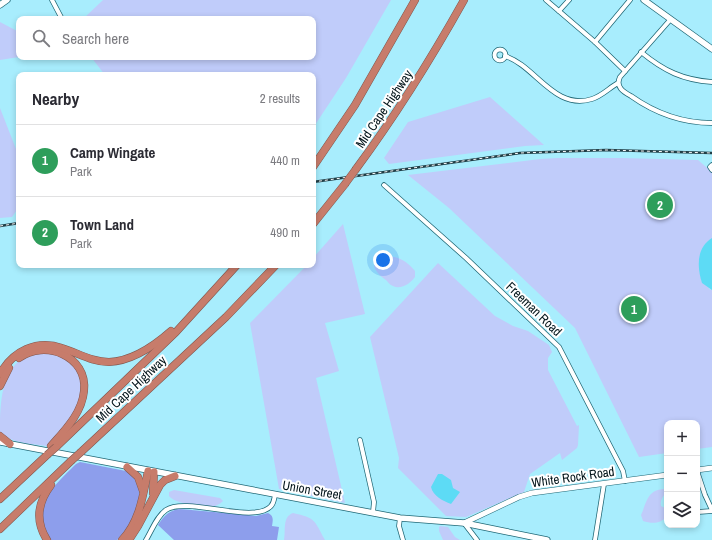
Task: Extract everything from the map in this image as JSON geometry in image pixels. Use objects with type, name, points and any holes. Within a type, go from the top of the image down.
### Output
[{"type":"highway","name":"Mid Cape Highway","points":[[316,163],[355,105],[415,0]]},
{"type":"highway","name":"Mid Cape Highway","points":[[316,220],[356,169],[412,88],[464,0]]},
{"type":"highway","name":"Mid Cape Highway","points":[[0,499],[25,476],[53,446],[150,358],[191,316],[234,268]]},
{"type":"highway","name":"Mid Cape Highway","points":[[0,529],[72,458],[81,452],[226,316],[273,268]]},
{"type":"highway","points":[[0,374],[7,363],[17,354],[28,348],[36,346],[57,346],[98,361],[107,362],[122,360],[150,347],[191,316]]},
{"type":"highway","points":[[0,386],[11,365],[22,356],[30,352],[45,350],[55,351],[65,355],[75,363],[83,378],[85,388],[83,398],[73,420],[53,446]]},
{"type":"highway","points":[[0,436],[10,444]]},
{"type":"highway","points":[[47,540],[40,524],[39,514],[41,504],[50,486],[72,458]]},
{"type":"highway","points":[[127,467],[138,477],[143,493]]},
{"type":"highway","points":[[122,540],[134,523],[151,471]]},
{"type":"highway","points":[[151,471],[154,488],[152,497]]},
{"type":"highway","points":[[129,540],[161,483],[175,476]]},
{"type":"main road","points":[[0,5],[6,0]]},
{"type":"main road","points":[[644,0],[712,49]]},
{"type":"main road","name":"Union Street","points":[[0,442],[72,458],[151,471],[400,518],[464,523],[547,540]]},
{"type":"street","points":[[52,0],[60,16]]},
{"type":"street","points":[[546,0],[595,42],[625,71]]},
{"type":"street","points":[[559,11],[569,0]]},
{"type":"street","points":[[595,42],[630,0]]},
{"type":"street","points":[[505,56],[515,59],[552,91],[566,99],[582,101],[593,99],[618,83],[620,77],[670,20]]},
{"type":"street","points":[[641,52],[663,68],[676,75],[697,81],[712,82]]},
{"type":"street","points":[[618,83],[622,90],[640,103],[659,113],[690,122],[712,123]]},
{"type":"street","points":[[712,165],[710,168],[712,170]]},
{"type":"street","name":"Freeman Road","points":[[384,186],[466,258],[558,347],[623,471],[625,481]]},
{"type":"street","points":[[360,440],[374,502],[373,512]]},
{"type":"street","points":[[700,470],[712,468]]},
{"type":"street","name":"White Rock Road","points":[[464,523],[525,495],[664,475]]},
{"type":"street","points":[[700,479],[712,510],[700,512]]},
{"type":"street","points":[[595,540],[604,484]]},
{"type":"street","points":[[146,540],[162,512],[172,507],[182,505],[240,512],[256,512],[271,506],[276,495]]},
{"type":"street","points":[[400,518],[399,526],[403,540]]},
{"type":"street","points":[[464,523],[477,540]]},
{"type":"shaded area","points":[[103,0],[391,0],[346,78],[316,123],[316,72],[103,72],[93,60],[316,60],[316,16],[86,16]]},
{"type":"shaded area","points":[[0,22],[16,30],[16,57],[0,60]]},
{"type":"shaded area","points":[[490,97],[544,145],[525,146],[389,164],[384,158],[408,122]]},
{"type":"shaded area","points":[[0,108],[16,149],[16,211],[12,217],[0,218]]},
{"type":"shaded area","points":[[622,158],[698,160],[712,172],[712,238],[709,289],[712,290],[712,447],[700,449],[700,420],[664,420],[664,453],[639,457],[575,328],[449,208],[408,175],[540,159]]},
{"type":"shaded area","points":[[343,224],[365,314],[325,323],[339,371],[316,378],[345,503],[279,489],[250,323],[304,268],[316,268],[316,255]]},
{"type":"shaded area","points":[[712,238],[712,290],[702,283],[699,271],[699,258],[703,247]]},
{"type":"shaded area","points":[[385,256],[398,258],[409,264],[415,271],[415,277],[411,282],[396,287],[391,285],[378,274],[374,266],[377,259]]},
{"type":"shaded area","points":[[438,263],[495,316],[513,326],[528,331],[549,345],[552,352],[548,358],[548,370],[577,426],[579,425],[577,448],[562,460],[560,453],[530,474],[524,492],[466,517],[446,516],[398,468],[399,458],[370,337]]},
{"type":"shaded area","points":[[37,352],[58,354],[75,366],[82,385],[78,407],[47,446],[16,441],[0,433],[2,393],[8,375],[20,360]]},
{"type":"shaded area","points":[[80,462],[126,471],[134,477],[138,485],[138,505],[129,525],[117,540],[51,540],[44,528],[42,518],[43,507],[47,498],[60,480]]},
{"type":"shaded area","points":[[438,474],[442,474],[451,480],[453,488],[460,492],[451,504],[439,498],[432,490],[431,487]]},
{"type":"shaded area","points":[[664,489],[661,506],[664,508],[664,520],[656,523],[643,521],[641,515],[646,501],[651,494],[658,490]]},
{"type":"shaded area","points":[[174,490],[220,498],[223,501],[216,506],[198,506],[184,503],[172,499],[169,496],[169,492]]},
{"type":"shaded area","points":[[180,509],[256,516],[268,513],[273,520],[272,526],[279,527],[277,540],[174,540],[158,525],[167,514]]},
{"type":"shaded area","points":[[293,513],[310,518],[314,521],[325,540],[284,540],[287,518]]},
{"type":"shaded area","points":[[440,526],[448,527],[455,537],[460,540],[443,540],[439,531]]},
{"type":"railway","points":[[316,182],[520,153],[606,150],[712,153]]},
{"type":"railway","points":[[0,226],[16,223]]},
{"type":"place","name":"Town Land","points":[[660,205]]},
{"type":"place","name":"Camp Wingate","points":[[634,309]]}]
